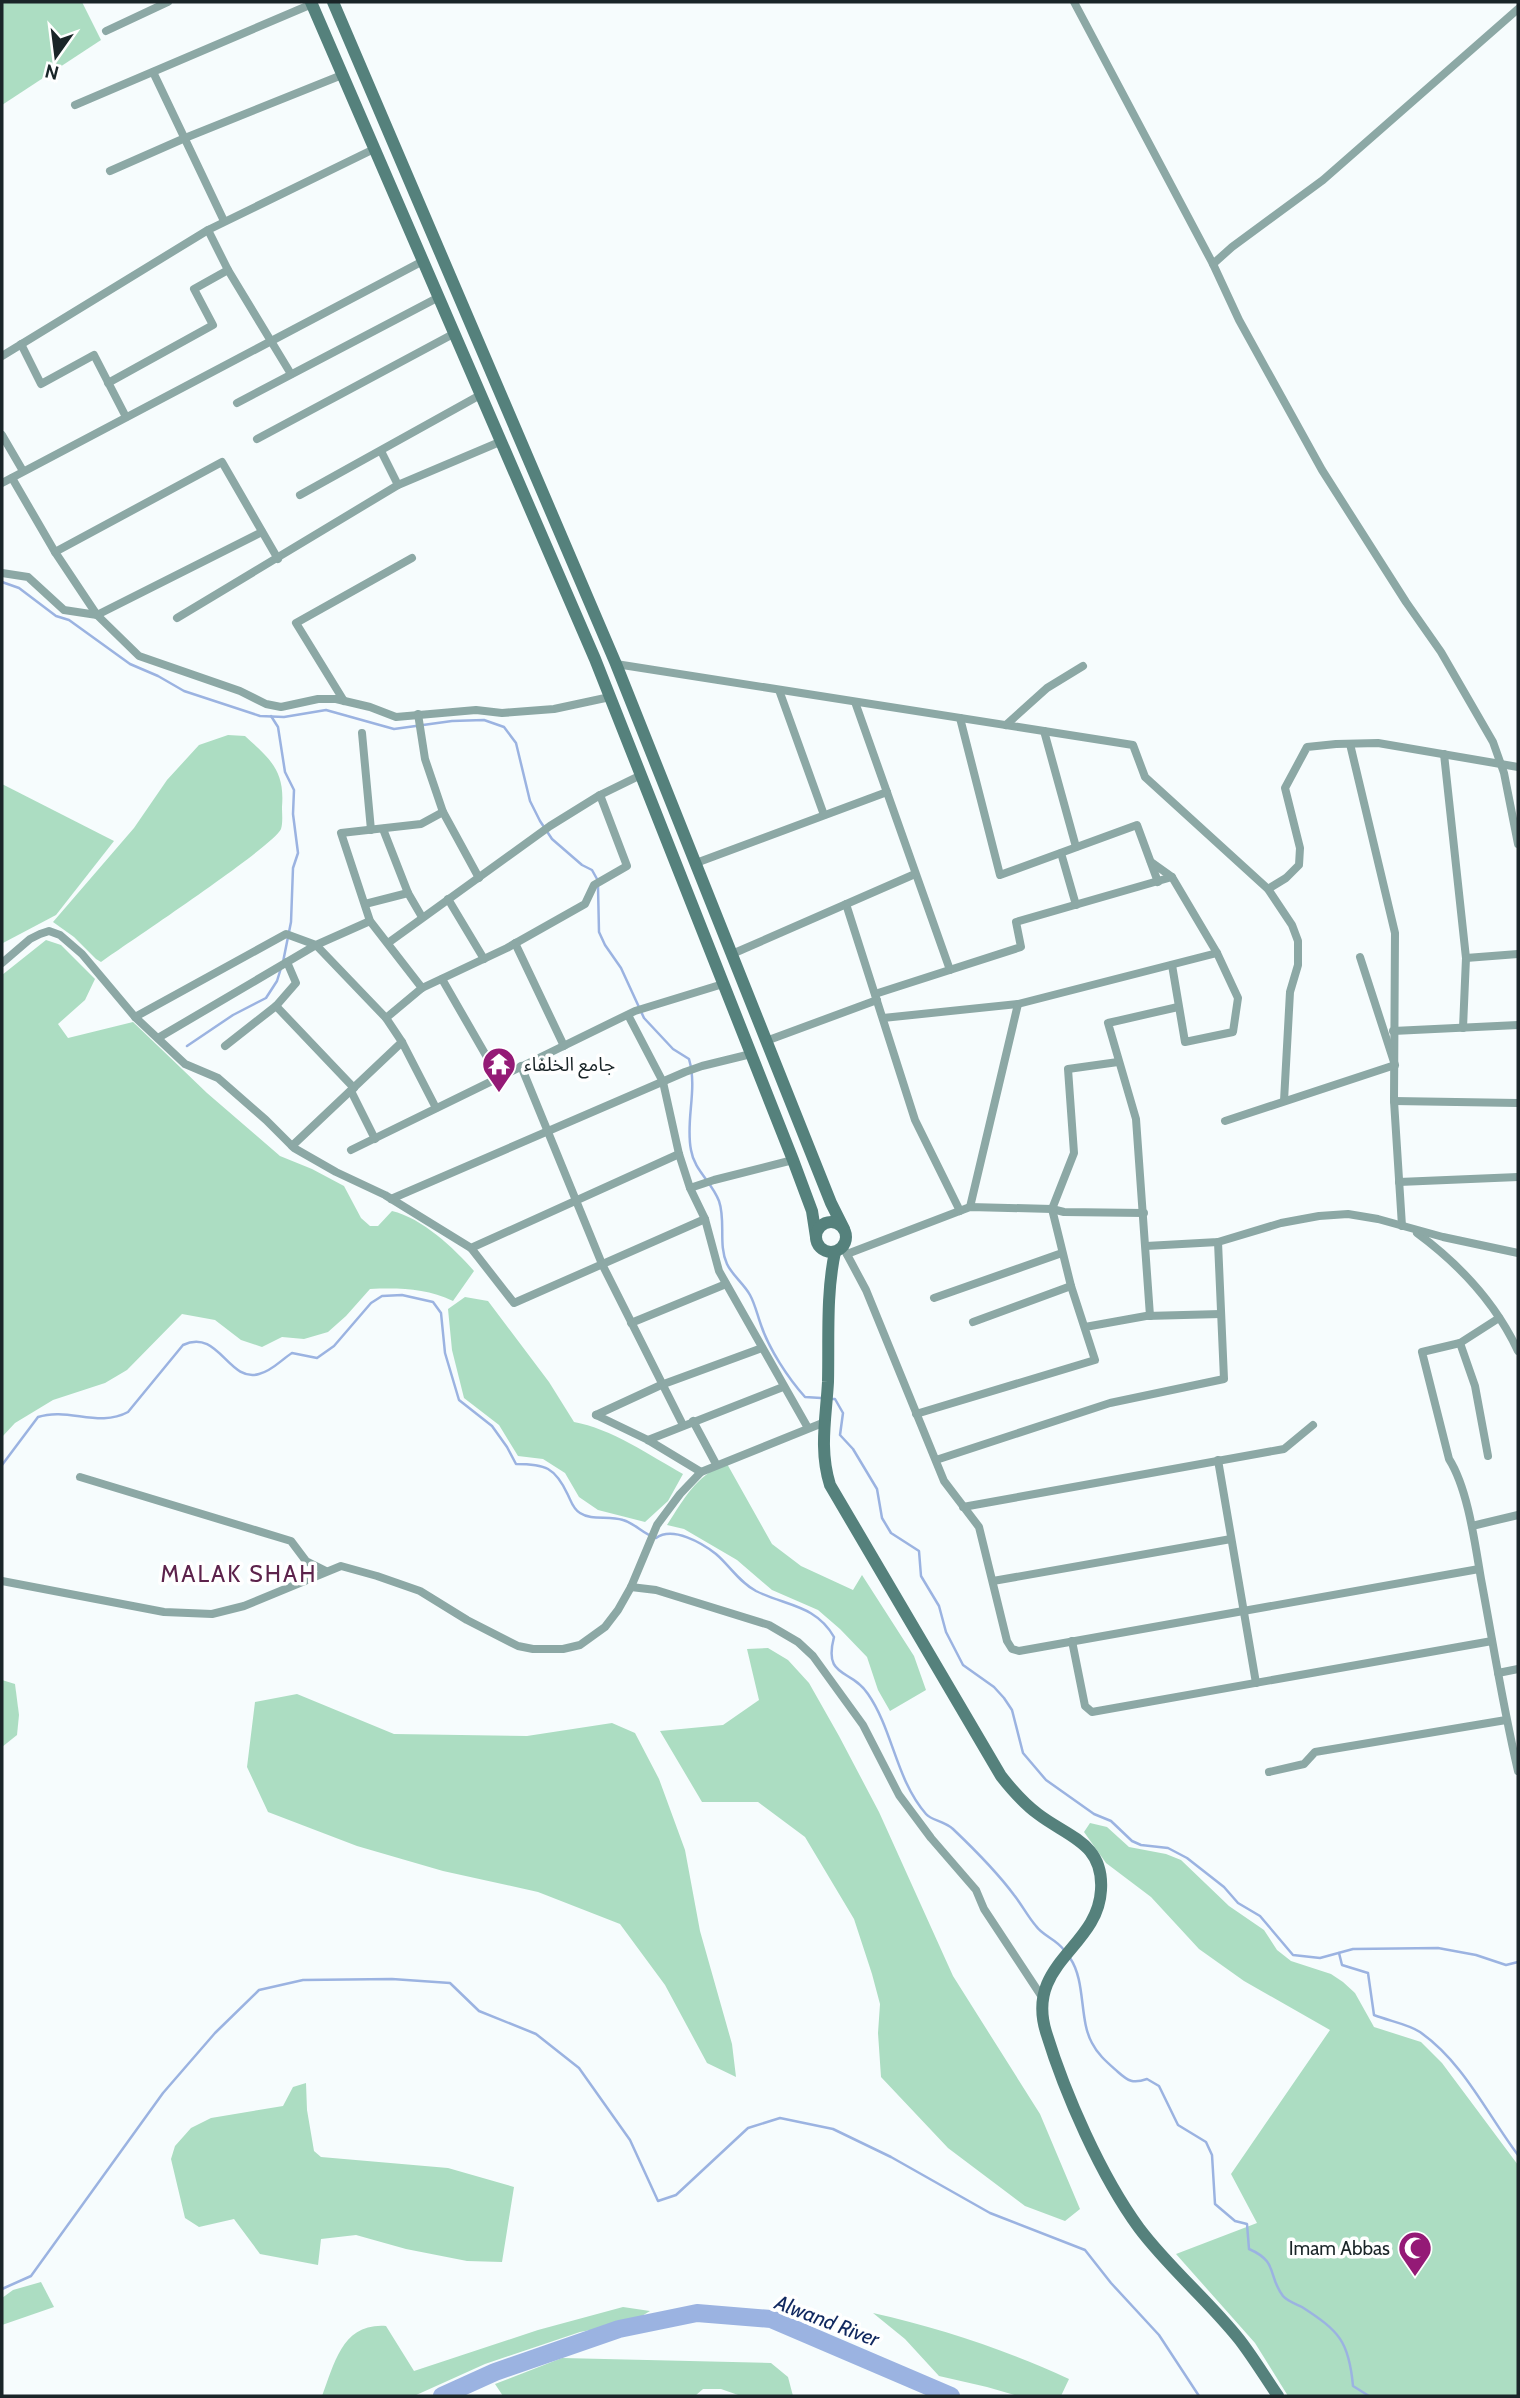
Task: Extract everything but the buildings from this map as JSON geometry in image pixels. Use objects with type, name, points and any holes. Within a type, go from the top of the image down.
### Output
[{"type":"main road","points":[[333,2],[616,664],[831,1203],[844,1229],[846,1238],[830,1287],[823,1456],[834,1494],[1002,1776],[1030,1808],[1083,1842],[1097,1862],[1101,1879],[1098,1905],[1089,1924],[1045,1984],[1041,2003],[1045,2030],[1073,2103],[1112,2188],[1141,2230],[1238,2339],[1278,2396]]},
{"type":"main road","points":[[312,3],[610,697],[793,1160],[812,1211],[830,1287]]},
{"type":"main road","points":[[484,400],[498,409],[504,399]]},
{"type":"main road","points":[[500,437],[504,426],[515,427]]},
{"type":"main road","points":[[652,803],[664,803],[670,797]]},
{"type":"main road","points":[[660,825],[670,818],[678,818]]},
{"type":"main road","points":[[817,1241],[820,1228],[827,1223],[837,1223],[844,1229]]},
{"type":"main road","points":[[817,1241],[826,1251],[842,1251]]},
{"type":"street","points":[[106,32],[168,2]]},
{"type":"street","points":[[1074,2],[1213,264],[1239,320],[1322,470],[1441,652],[1493,742],[1501,764],[1518,844]]},
{"type":"street","points":[[75,105],[312,3]]},
{"type":"street","points":[[1213,264],[1324,180],[1518,9]]},
{"type":"street","points":[[153,72],[224,221]]},
{"type":"street","points":[[110,171],[184,138],[342,75]]},
{"type":"street","points":[[2,356],[224,221],[374,149]]},
{"type":"street","points":[[208,230],[228,270],[291,374]]},
{"type":"street","points":[[2,483],[423,261]]},
{"type":"street","points":[[108,383],[213,325],[194,289],[228,270]]},
{"type":"street","points":[[237,403],[439,297]]},
{"type":"street","points":[[257,439],[455,333]]},
{"type":"street","points":[[20,344],[41,384],[94,355],[126,417]]},
{"type":"street","points":[[300,495],[484,400]]},
{"type":"street","points":[[2,435],[23,471]]},
{"type":"street","points":[[177,618],[398,485],[500,437]]},
{"type":"street","points":[[381,451],[398,485]]},
{"type":"street","points":[[55,552],[222,462],[278,559]]},
{"type":"street","points":[[12,478],[55,552],[97,615],[139,656],[240,691],[266,704],[281,707],[318,699],[344,701],[396,717],[476,710],[502,713],[554,709],[610,697]]},
{"type":"street","points":[[2,573],[28,578],[64,610],[97,615],[262,532]]},
{"type":"street","points":[[344,701],[296,623],[412,558]]},
{"type":"street","points":[[616,664],[1133,744],[1145,777],[1268,889],[1292,925],[1298,941],[1298,965],[1290,992],[1284,1101]]},
{"type":"street","points":[[1006,725],[1047,688],[1083,666]]},
{"type":"street","points":[[779,690],[824,815]]},
{"type":"street","points":[[855,702],[950,970]]},
{"type":"street","points":[[418,716],[425,759],[443,812],[479,878]]},
{"type":"street","points":[[960,718],[1000,875],[1138,825],[1158,882]]},
{"type":"street","points":[[1044,731],[1076,847]]},
{"type":"street","points":[[362,733],[371,830]]},
{"type":"street","points":[[1268,889],[1299,865],[1301,857],[1285,788],[1307,747],[1378,743],[1518,767]]},
{"type":"street","points":[[1350,744],[1395,933],[1394,1101],[1402,1226]]},
{"type":"street","points":[[1444,754],[1466,958],[1463,1028]]},
{"type":"street","points":[[387,943],[550,826],[600,795],[641,775]]},
{"type":"street","points":[[695,863],[887,792]]},
{"type":"street","points":[[386,1018],[422,988],[484,959],[585,904],[594,885],[627,866],[600,795]]},
{"type":"street","points":[[422,988],[369,921],[341,833],[421,824],[443,812]]},
{"type":"street","points":[[383,829],[408,892],[422,917]]},
{"type":"street","points":[[1061,853],[1076,905]]},
{"type":"street","points":[[1151,862],[1172,877],[1217,953],[1238,998],[1233,1032],[1185,1042],[1172,965]]},
{"type":"street","points":[[732,954],[915,874]]},
{"type":"street","points":[[766,1041],[876,997],[1021,947],[1016,922],[1172,877]]},
{"type":"street","points":[[365,904],[408,892]]},
{"type":"street","points":[[448,899],[484,959]]},
{"type":"street","points":[[846,905],[915,1120],[960,1211]]},
{"type":"street","points":[[158,1038],[316,945],[369,921]]},
{"type":"street","points":[[2,962],[40,934],[49,931],[60,935],[82,954],[135,1017],[185,1064],[218,1078],[292,1146],[336,1172],[391,1199],[471,1248],[514,1303],[705,1219]]},
{"type":"street","points":[[135,1017],[286,934],[298,937],[316,945],[386,1018],[402,1042],[436,1108]]},
{"type":"street","points":[[515,943],[564,1046]]},
{"type":"street","points":[[883,1018],[1018,1004],[1217,953]]},
{"type":"street","points":[[1466,958],[1518,954]]},
{"type":"street","points":[[1360,957],[1395,1065]]},
{"type":"street","points":[[225,1046],[276,1006],[296,983],[286,962]]},
{"type":"street","points":[[442,979],[499,1078]]},
{"type":"street","points":[[351,1150],[632,1013],[723,985]]},
{"type":"street","points":[[970,1207],[1018,1004]]},
{"type":"street","points":[[276,1006],[352,1089],[375,1139]]},
{"type":"street","points":[[1150,1316],[1136,1119],[1108,1023],[1178,1007]]},
{"type":"street","points":[[632,1013],[663,1082],[679,1154],[690,1188],[705,1219],[719,1271],[808,1428]]},
{"type":"street","points":[[1393,1031],[1518,1026]]},
{"type":"street","points":[[292,1146],[402,1042]]},
{"type":"street","points":[[391,1199],[685,1072],[751,1054]]},
{"type":"street","points":[[916,1414],[1095,1360],[1062,1252],[1052,1209],[1074,1153],[1068,1069],[1118,1062]]},
{"type":"street","points":[[1225,1121],[1395,1065]]},
{"type":"street","points":[[521,1066],[602,1264],[683,1425]]},
{"type":"street","points":[[1394,1101],[1518,1103]]},
{"type":"street","points":[[471,1248],[679,1154]]},
{"type":"street","points":[[690,1188],[793,1160]]},
{"type":"street","points":[[1399,1182],[1518,1177]]},
{"type":"street","points":[[1144,1213],[970,1207],[842,1251],[866,1290],[950,1490],[979,1527],[1007,1642],[1012,1649],[1019,1651],[1479,1569]]},
{"type":"street","points":[[1146,1246],[1218,1242],[1281,1223],[1334,1215],[1361,1216],[1518,1253]]},
{"type":"street","points":[[1412,1229],[1436,1247],[1482,1294],[1518,1352]]},
{"type":"street","points":[[936,1460],[1110,1403],[1224,1380],[1218,1242]]},
{"type":"street","points":[[934,1298],[1062,1252]]},
{"type":"street","points":[[631,1323],[726,1284]]},
{"type":"street","points":[[973,1322],[1072,1286]]},
{"type":"street","points":[[1085,1327],[1150,1316],[1222,1314]]},
{"type":"street","points":[[1499,1318],[1460,1343],[1422,1352],[1449,1459],[1472,1526],[1506,1720],[1518,1771]]},
{"type":"street","points":[[1460,1343],[1475,1386],[1488,1456]]},
{"type":"street","points":[[701,1472],[648,1440],[596,1415],[661,1385],[762,1348]]},
{"type":"street","points":[[648,1440],[783,1387]]},
{"type":"street","points":[[2,1581],[164,1612],[212,1614],[244,1605],[341,1566],[420,1591],[467,1620],[518,1646],[563,1649],[580,1645],[605,1627],[631,1587],[657,1525],[680,1493],[701,1472],[808,1428],[825,1417]]},
{"type":"street","points":[[693,1421],[716,1464]]},
{"type":"street","points":[[963,1507],[1284,1449],[1313,1425]]},
{"type":"street","points":[[1218,1461],[1256,1683]]},
{"type":"street","points":[[80,1477],[291,1541],[306,1561],[326,1571]]},
{"type":"street","points":[[1472,1526],[1518,1515]]},
{"type":"street","points":[[993,1581],[1231,1539]]},
{"type":"street","points":[[631,1587],[656,1590],[768,1625],[798,1642],[813,1656],[863,1725],[899,1796],[976,1890],[985,1909],[1042,1997]]},
{"type":"street","points":[[1072,1641],[1086,1706],[1092,1712],[1492,1641]]},
{"type":"street","points":[[1498,1673],[1518,1669]]},
{"type":"street","points":[[1269,1772],[1304,1765],[1315,1752],[1506,1720]]},
{"type":"green space","points":[[2,2],[82,2],[101,40],[2,105]]},
{"type":"green space","points":[[228,735],[245,736],[274,766],[281,784],[281,829],[228,874],[101,962],[53,922],[134,828],[167,780],[199,745]]},
{"type":"green space","points":[[2,784],[114,841],[56,915],[3,943]]},
{"type":"green space","points":[[46,940],[61,945],[95,979],[85,1000],[58,1024],[68,1038],[133,1022],[207,1093],[280,1156],[344,1186],[361,1218],[370,1226],[378,1226],[392,1211],[415,1220],[447,1244],[474,1271],[453,1301],[423,1291],[370,1289],[328,1332],[304,1339],[282,1337],[262,1347],[241,1340],[215,1320],[182,1314],[127,1370],[105,1383],[53,1400],[15,1423],[2,1437],[2,975]]},
{"type":"green space","points":[[465,1297],[488,1301],[549,1382],[574,1422],[616,1436],[683,1474],[668,1501],[645,1522],[598,1510],[579,1497],[565,1473],[543,1459],[518,1456],[499,1425],[464,1398],[452,1350],[448,1309]]},
{"type":"green space","points":[[726,1462],[772,1544],[801,1566],[853,1590],[862,1575],[914,1656],[926,1690],[890,1711],[878,1690],[867,1657],[818,1610],[772,1590],[737,1560],[684,1529],[667,1525],[698,1482]]},
{"type":"green space","points":[[768,1648],[788,1660],[809,1683],[879,1812],[953,1976],[1040,2114],[1080,2209],[1065,2221],[1025,2206],[948,2148],[881,2077],[878,2033],[880,2004],[872,1974],[854,1919],[805,1837],[758,1802],[702,1802],[660,1731],[723,1725],[759,1700],[747,1649]]},
{"type":"green space","points":[[2,1680],[15,1684],[19,1715],[17,1735],[2,1747]]},
{"type":"green space","points":[[297,1694],[394,1734],[527,1736],[612,1723],[635,1733],[659,1779],[685,1850],[700,1931],[732,2044],[736,2077],[707,2063],[665,1985],[620,1924],[538,1892],[443,1871],[357,1846],[268,1812],[247,1767],[255,1702]]},
{"type":"green space","points":[[1090,1823],[1107,1827],[1129,1847],[1166,1854],[1181,1860],[1229,1906],[1264,1930],[1277,1950],[1291,1961],[1331,1974],[1343,1982],[1355,1993],[1374,2027],[1421,2042],[1442,2063],[1518,2165],[1518,2396],[1288,2396],[1255,2343],[1176,2254],[1257,2223],[1231,2174],[1330,2030],[1244,1981],[1199,1949],[1151,1897],[1106,1863],[1084,1832]]},
{"type":"green space","points":[[306,2083],[307,2110],[314,2151],[321,2157],[448,2168],[514,2187],[502,2262],[467,2261],[406,2249],[356,2235],[321,2239],[318,2265],[260,2254],[234,2219],[199,2227],[185,2218],[171,2159],[175,2146],[191,2128],[211,2118],[283,2106],[293,2087]]},
{"type":"green space","points":[[41,2282],[54,2307],[2,2325],[2,2298],[13,2290]]},
{"type":"green space","points":[[623,2307],[650,2311],[632,2322],[580,2332],[485,2364],[414,2396],[322,2396],[342,2348],[359,2331],[371,2327],[386,2326],[414,2371],[538,2330]]},
{"type":"green space","points":[[873,2313],[973,2341],[1069,2379],[1061,2396],[1018,2396],[939,2376],[905,2339]]},
{"type":"green space","points":[[562,2358],[771,2363],[788,2377],[793,2396],[741,2396],[721,2389],[703,2389],[695,2396],[503,2396],[495,2384]]},
{"type":"waterway","points":[[2,582],[19,588],[56,616],[69,620],[130,664],[184,691],[260,716],[284,717],[326,710],[394,729],[452,721],[484,720],[504,727],[516,743],[530,801],[540,821],[552,839],[582,865],[592,870],[597,879]]},
{"type":"waterway","points":[[271,716],[278,727],[285,772],[294,790],[293,814],[298,853],[293,868],[291,922],[283,962]]},
{"type":"waterway","points":[[598,886],[599,932],[605,945],[621,968],[644,1018],[673,1049],[689,1059],[692,1082],[689,1127],[691,1150],[696,1164],[719,1201],[727,1264],[750,1295],[764,1334],[786,1372],[805,1397],[821,1398]]},
{"type":"waterway","points":[[187,1046],[233,1015],[266,998],[277,981],[281,968]]},
{"type":"waterway","points":[[2,1465],[38,1417],[61,1414],[106,1418],[128,1412],[183,1345],[195,1342],[206,1344],[239,1371],[248,1375],[259,1374],[292,1353],[317,1358],[334,1346],[371,1303],[382,1296],[402,1295],[433,1302],[441,1313],[445,1353],[459,1400],[492,1426],[516,1464],[548,1469],[558,1478],[574,1507],[585,1515],[623,1520],[656,1538],[679,1535],[703,1545],[756,1591],[809,1612],[827,1626],[834,1637],[832,1660],[835,1667],[868,1694],[916,1801],[928,1816],[949,1826],[993,1869],[1030,1919],[1064,1950]]},
{"type":"waterway","points":[[832,1399],[835,1399],[843,1413],[840,1435],[853,1449],[877,1489],[882,1518],[891,1533],[919,1551],[921,1576],[939,1606],[946,1632],[963,1665],[994,1687],[1004,1698],[1012,1710],[1023,1753],[1046,1780],[1094,1814],[1111,1821],[1132,1841],[1141,1845],[1168,1848],[1187,1858],[1224,1887],[1238,1903],[1260,1916],[1293,1955],[1320,1958],[1353,1949],[1438,1948],[1476,1955],[1506,1965],[1518,1962]]},
{"type":"waterway","points":[[1339,1953],[1342,1965],[1368,1973],[1374,2015],[1415,2029],[1436,2045],[1474,2090],[1518,2155]]},
{"type":"waterway","points":[[1070,1958],[1078,1978],[1085,2023],[1094,2047],[1128,2079],[1147,2079],[1159,2086],[1178,2125],[1206,2142],[1212,2155],[1215,2204],[1235,2221],[1247,2224],[1249,2249],[1269,2264],[1283,2296],[1325,2323],[1340,2339],[1349,2358],[1353,2386],[1369,2396]]},
{"type":"waterway","points":[[2,2289],[31,2276],[163,2093],[215,2033],[259,1990],[303,1980],[392,1979],[450,1983],[479,2011],[536,2034],[579,2068],[630,2140],[658,2201],[676,2195],[748,2128],[780,2118],[833,2129],[891,2157],[990,2213],[1085,2250],[1159,2335],[1199,2396]]},
{"type":"waterway","name":"Alwand River","points":[[442,2396],[495,2372],[619,2329],[697,2313],[771,2319],[951,2396]]},
{"type":"place","name":"جامع الخلفاء","points":[[499,1094]]},
{"type":"place","name":"Imam Abbas","points":[[1415,2278]]},
{"type":"district","name":"MALAK SHAH","points":[[239,1574]]}]
